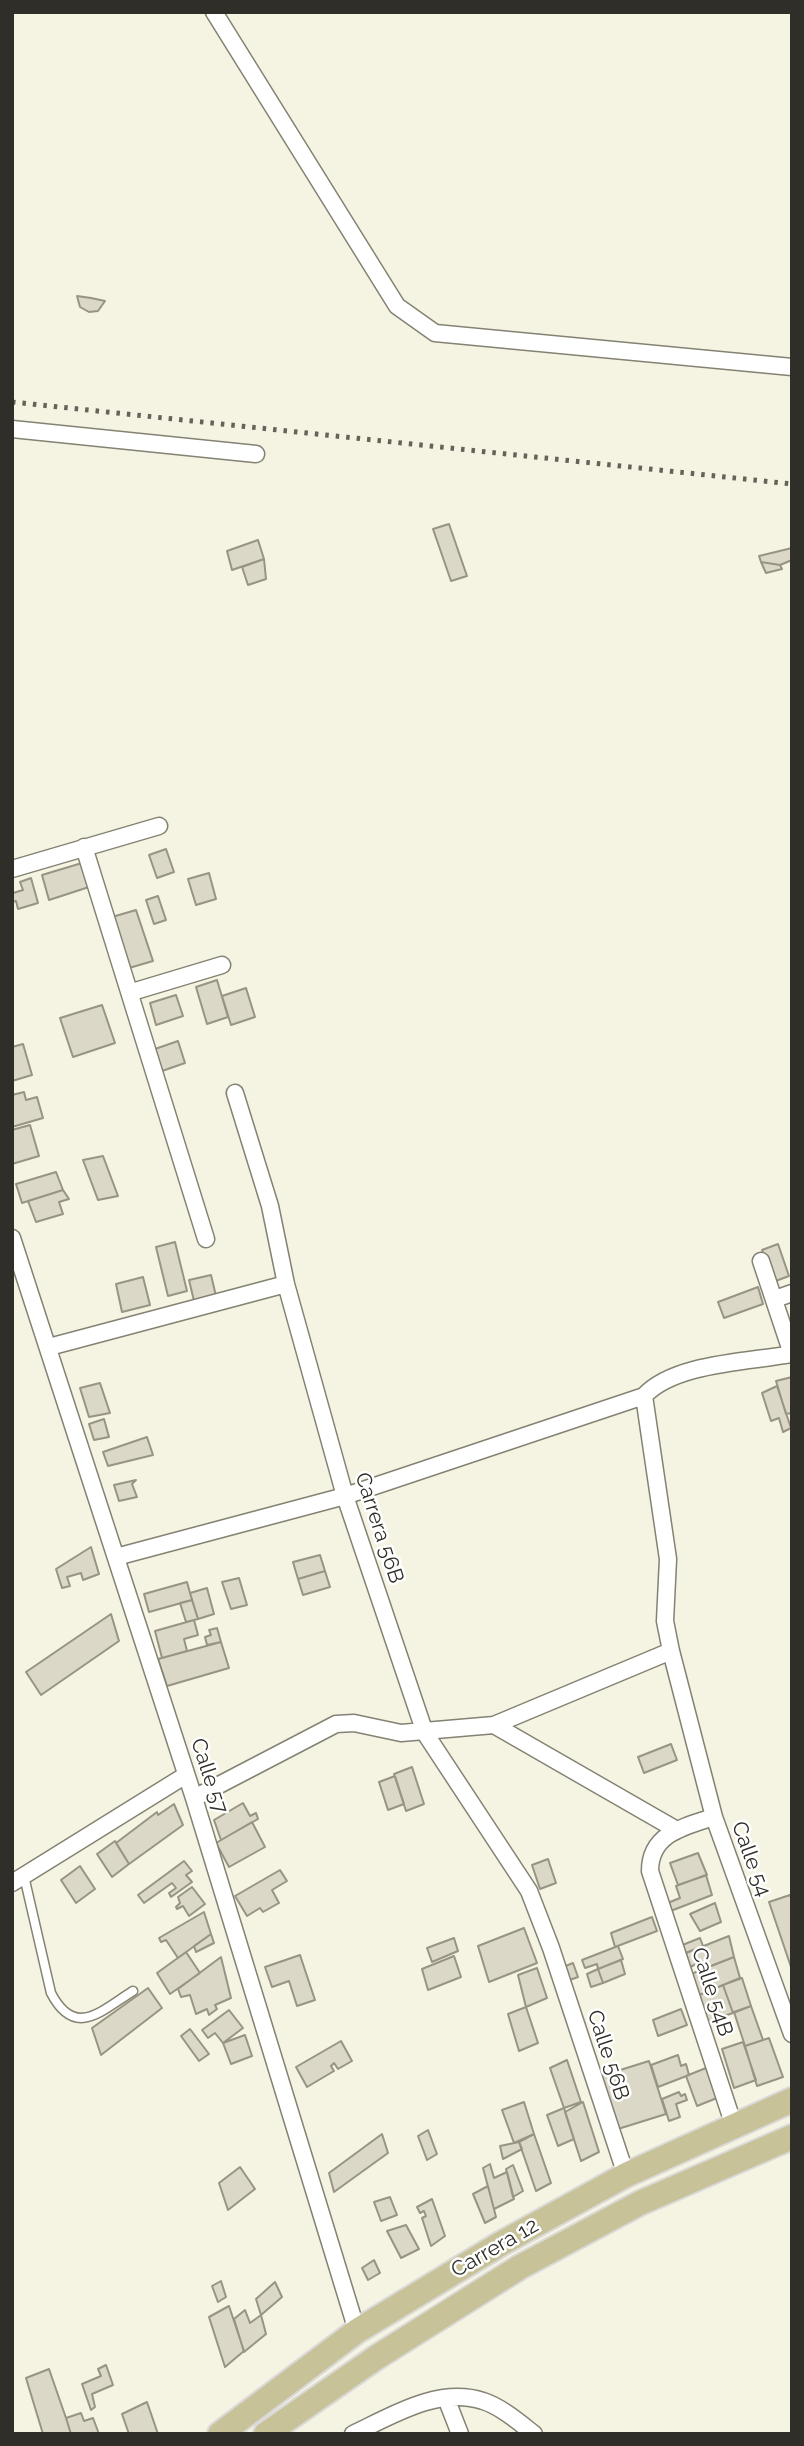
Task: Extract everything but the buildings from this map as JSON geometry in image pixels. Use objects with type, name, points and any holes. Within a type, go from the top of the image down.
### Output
[{"type":"main road","name":"Carrera 12","points":[[220,2434],[356,2331],[502,2243],[626,2175],[792,2100]]},
{"type":"main road","name":"Carrera 12","points":[[272,2432],[377,2357],[520,2267],[640,2203],[792,2137]]},
{"type":"street","points":[[214,12],[397,306],[435,333],[792,367]]},
{"type":"street","points":[[12,429],[256,454]]},
{"type":"street","points":[[12,869],[159,826]]},
{"type":"street","points":[[84,847],[132,992],[206,1239]]},
{"type":"street","points":[[132,992],[222,965]]},
{"type":"street","name":"Carrera 56B","points":[[235,1093],[270,1206],[286,1284],[345,1496],[425,1732],[529,1891],[551,1948]]},
{"type":"street","name":"Calle 57","points":[[12,1238],[187,1775],[356,2331]]},
{"type":"street","points":[[116,1557],[345,1496],[644,1396],[655,1384],[677,1374],[792,1354],[761,1261]]},
{"type":"street","points":[[49,1348],[286,1284]]},
{"type":"street","points":[[775,1299],[792,1293]]},
{"type":"street","name":"Calle 54","points":[[644,1396],[668,1559],[665,1621],[671,1651],[714,1817],[792,2034]]},
{"type":"street","points":[[194,1798],[336,1724],[354,1723],[401,1733],[494,1726],[671,1651]]},
{"type":"street","points":[[494,1726],[675,1829],[714,1817]]},
{"type":"street","points":[[18,1879],[187,1775]]},
{"type":"street","name":"Calle 54B","points":[[675,1829],[659,1842],[650,1857],[650,1871],[734,2126]]},
{"type":"street","name":"Calle 56B","points":[[551,1948],[626,2175]]},
{"type":"street","points":[[353,2434],[412,2406],[446,2398],[484,2401],[533,2433]]},
{"type":"street","points":[[446,2398],[460,2434]]},
{"type":"street","points":[[262,2403],[272,2432]]},
{"type":"lane","points":[[18,1879],[51,1993],[59,2008],[79,2019],[92,2017],[133,1991]]},
{"type":"railway","points":[[12,402],[792,484]]}]
